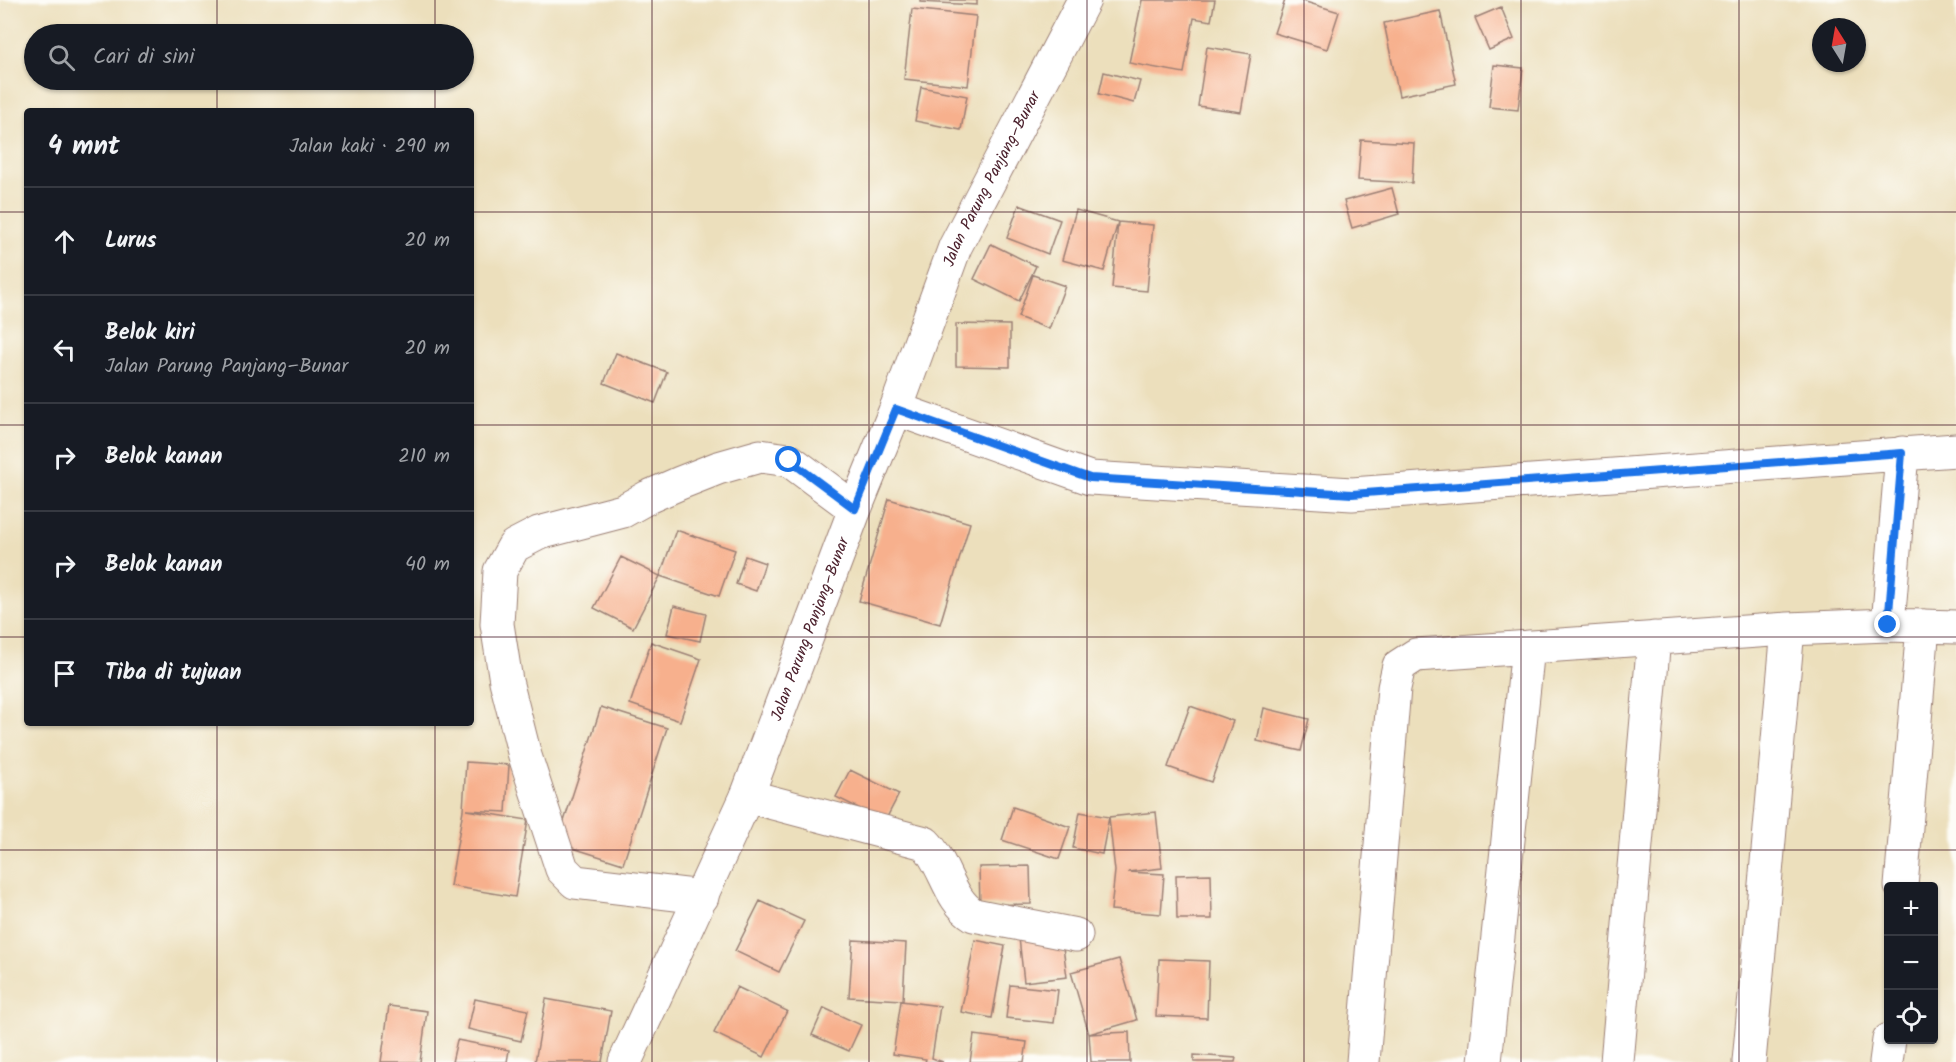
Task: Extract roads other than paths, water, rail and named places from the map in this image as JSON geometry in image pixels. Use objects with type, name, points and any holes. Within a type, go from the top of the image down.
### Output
[{"type":"street","name":"Jalan Parung Panjang–Bunar","points":[[625,1062],[747,796],[855,509],[896,409],[955,247],[1083,0]]},
{"type":"street","points":[[896,409],[1090,478],[1352,494],[1956,450]]},
{"type":"street","points":[[1888,625],[1902,453]]},
{"type":"street","points":[[702,897],[575,882],[562,869],[525,756],[506,681],[497,624],[500,571],[514,546],[539,532],[623,511],[680,483],[718,468],[760,456],[789,460],[855,509]]},
{"type":"street","points":[[1363,1062],[1394,688],[1399,666],[1416,655],[1654,638],[1888,625],[1956,627]]},
{"type":"street","points":[[1901,882],[1923,626]]},
{"type":"street","points":[[1749,1062],[1788,629]]},
{"type":"street","points":[[1617,1062],[1654,638]]},
{"type":"street","points":[[1485,1062],[1528,647]]},
{"type":"street","points":[[747,796],[925,843],[934,852],[964,909],[974,915],[1076,935]]},
{"type":"street","points":[[1886,1062],[1888,1044]]}]
